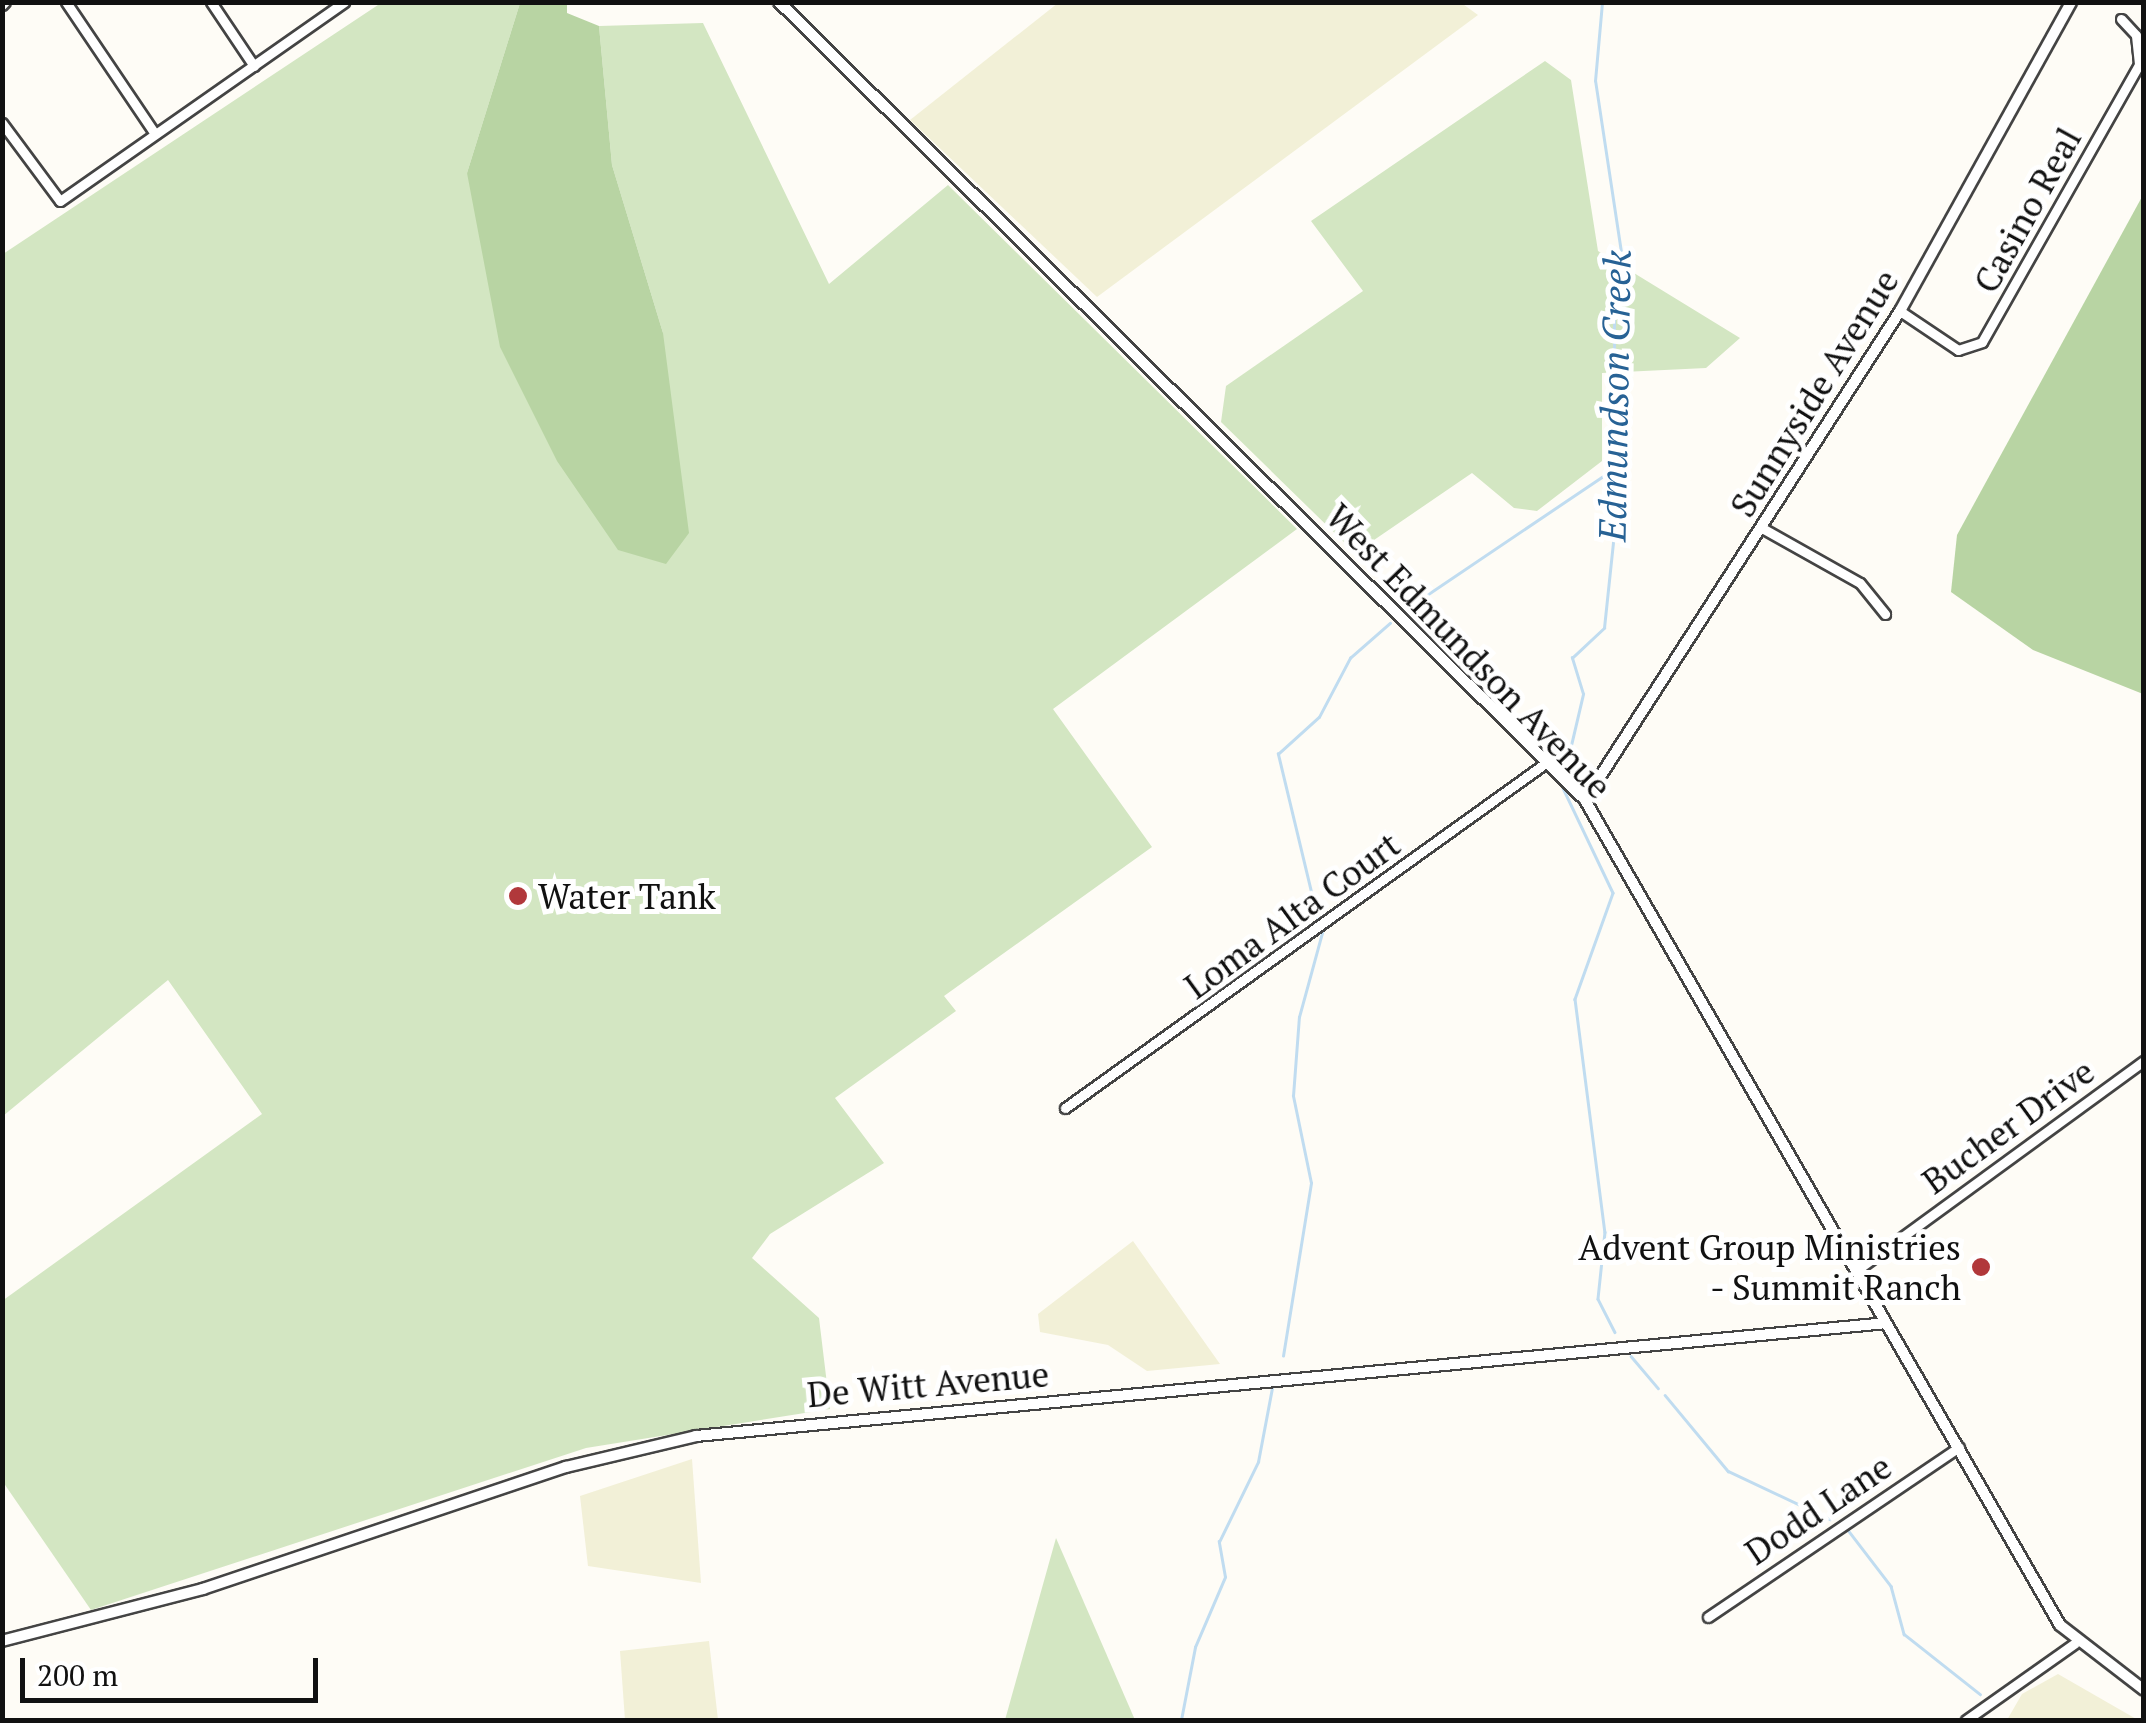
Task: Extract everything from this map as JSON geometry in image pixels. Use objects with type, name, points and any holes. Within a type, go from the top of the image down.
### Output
[{"type":"street","points":[[66,2],[155,134]]},
{"type":"street","points":[[211,2],[254,66]]},
{"type":"street","points":[[2,124],[60,201],[344,2]]},
{"type":"street","name":"West Edmundson Avenue","points":[[779,2],[1585,800],[2075,1644],[2144,1690]]},
{"type":"street","name":"Sunnyside Avenue","points":[[1585,800],[1900,311],[2071,2]]},
{"type":"street","name":"Casino Real","points":[[1900,311],[1958,350],[1982,342],[2139,64],[2136,34],[2121,18]]},
{"type":"street","points":[[1762,528],[1860,584],[1885,614]]},
{"type":"street","name":"Loma Alta Court","points":[[1066,1108],[1547,762]]},
{"type":"street","name":"Bucher Drive","points":[[1857,1270],[2144,1061]]},
{"type":"street","name":"De Witt Avenue","points":[[2,1642],[203,1590],[566,1467],[696,1436],[1886,1323]]},
{"type":"street","name":"Dodd Lane","points":[[1708,1617],[1959,1447]]},
{"type":"street","points":[[1966,1720],[2075,1644]]},
{"type":"shaded area","points":[[1460,2],[1478,15],[1097,297],[910,120],[1058,3]]},
{"type":"shaded area","points":[[1133,1241],[1220,1364],[1147,1371],[1108,1345],[1040,1332],[1038,1314]]},
{"type":"shaded area","points":[[692,1459],[701,1583],[588,1566],[580,1496]]},
{"type":"shaded area","points":[[709,1641],[718,1720],[625,1720],[620,1651]]},
{"type":"shaded area","points":[[2058,1674],[2138,1720],[2007,1720],[2022,1694]]},
{"type":"green space","points":[[381,3],[520,3],[467,173],[663,333],[612,165],[599,26],[703,23],[829,284],[948,185],[1297,529],[1053,709],[1152,847],[944,996],[956,1011],[835,1098],[884,1163],[770,1234],[752,1258],[819,1318],[830,1409],[586,1448],[91,1610],[3,1482],[2,1301],[262,1114],[168,980],[3,1116],[3,254]]},
{"type":"green space","points":[[520,3],[567,3],[567,13],[599,26],[612,165],[663,333],[689,533],[666,564],[618,550],[557,461],[500,347],[467,173]]},
{"type":"green space","points":[[1545,61],[1571,80],[1598,251],[1740,338],[1706,368],[1602,373],[1602,461],[1537,511],[1514,508],[1472,473],[1355,553],[1221,422],[1226,386],[1363,291],[1311,221]]},
{"type":"green space","points":[[2143,195],[2143,694],[2033,650],[1951,592],[1957,535]]},
{"type":"green space","points":[[1056,1538],[1135,1720],[1005,1720]]},
{"type":"waterway","name":"Edmundson Creek","points":[[1565,771],[1583,694],[1572,658],[1604,628],[1614,533],[1614,319],[1624,272],[1595,81],[1602,2]]},
{"type":"waterway","points":[[1406,609],[1612,470]]},
{"type":"waterway","points":[[1318,921],[1278,754],[1319,717],[1350,658],[1390,623]]},
{"type":"waterway","name":"Edmundson Creek","points":[[1563,788],[1613,893],[1575,999],[1605,1232],[1598,1299],[1615,1332]]},
{"type":"waterway","points":[[1283,1356],[1311,1183],[1293,1096],[1299,1017],[1322,933]]},
{"type":"waterway","name":"Edmundson Creek","points":[[1631,1356],[1658,1388]]},
{"type":"waterway","points":[[1181,1720],[1195,1647],[1225,1577],[1219,1542],[1258,1462],[1272,1388]]},
{"type":"waterway","name":"Edmundson Creek","points":[[1665,1395],[1728,1471],[1830,1519]]},
{"type":"waterway","name":"Edmundson Creek","points":[[1848,1530],[1891,1586],[1904,1634],[1980,1694]]},
{"type":"place","name":"Water Tank","points":[[518,896]]},
{"type":"place","name":"Advent Group Ministries - Summit Ranch","points":[[1981,1267]]}]
